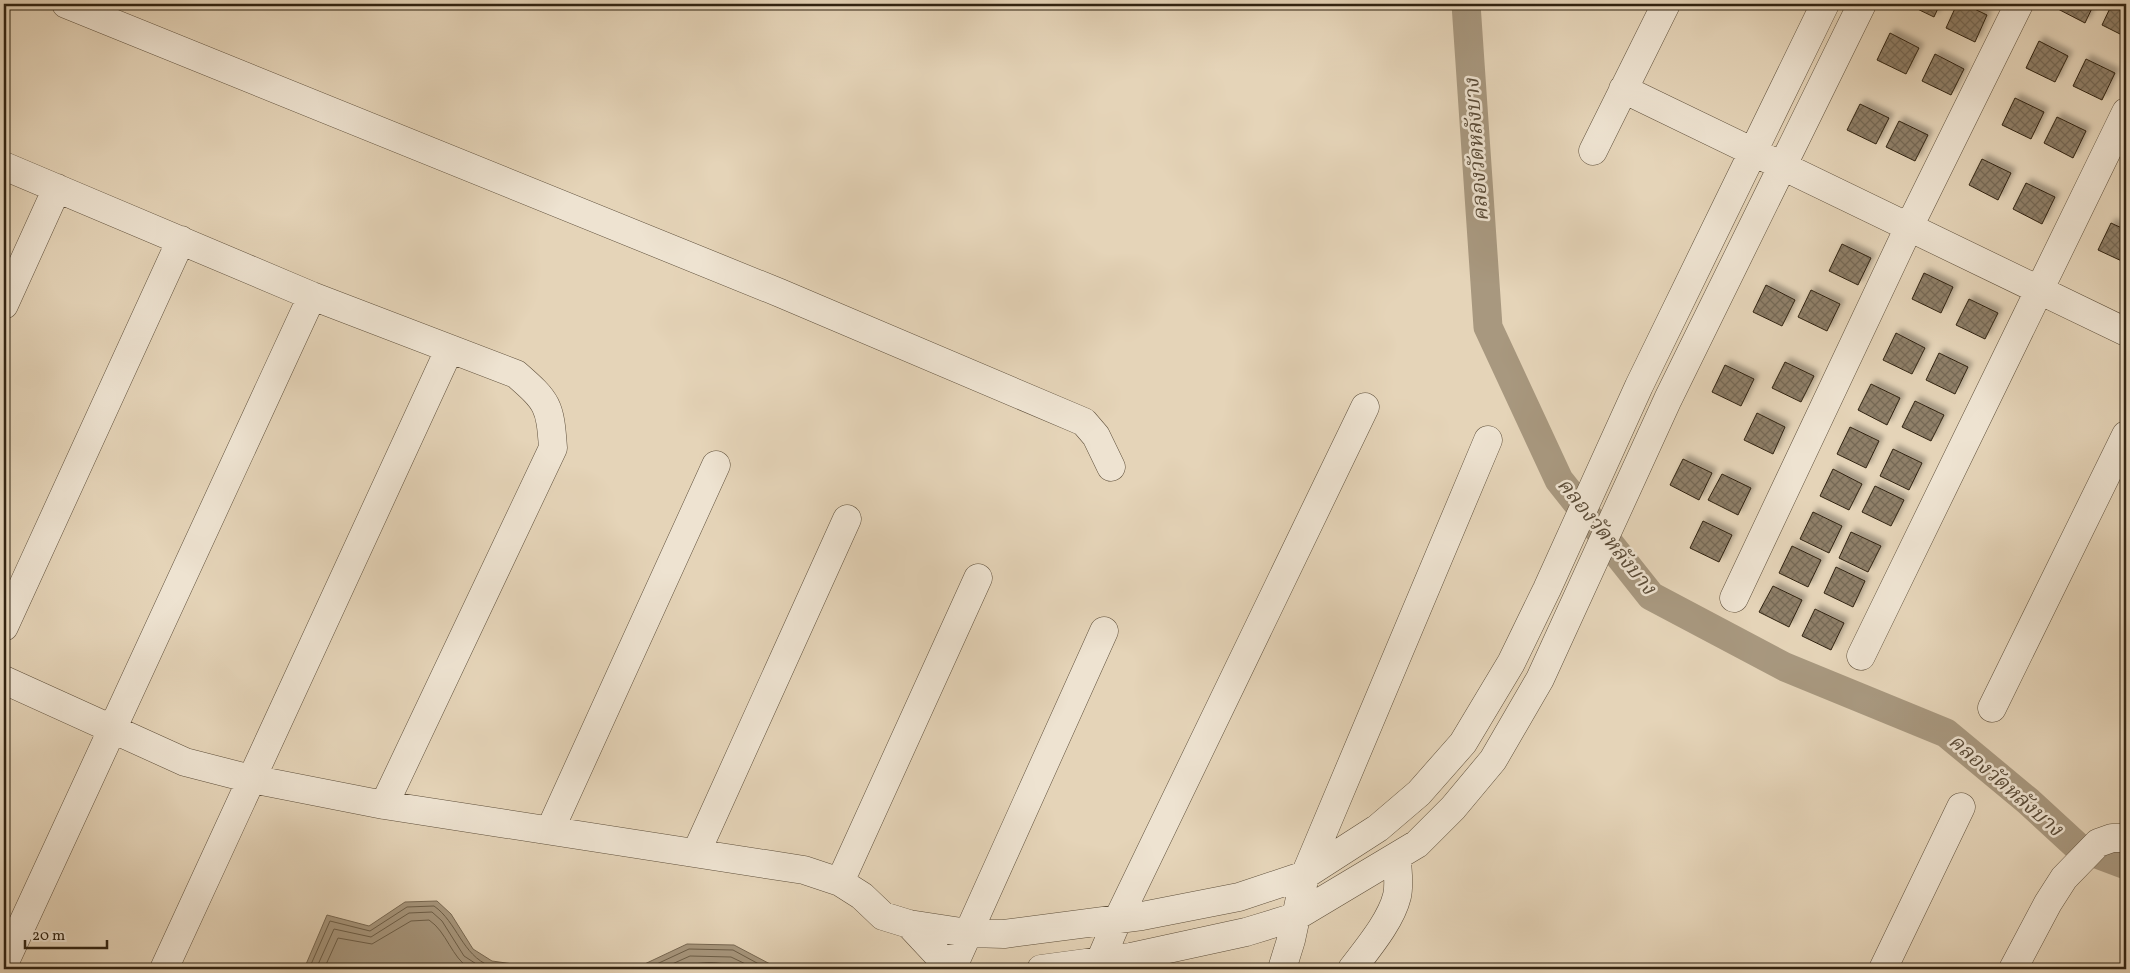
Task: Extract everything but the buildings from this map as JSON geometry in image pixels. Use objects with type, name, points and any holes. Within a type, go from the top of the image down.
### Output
[{"type":"street","points":[[66,4],[780,293],[1084,422],[1096,436],[1111,467]]},
{"type":"street","points":[[1593,152],[1666,4]]},
{"type":"street","points":[[4,680],[185,762],[252,779],[384,805],[804,870],[840,882],[862,896],[883,916],[909,924],[968,933],[1004,934],[1142,916],[1239,897],[1305,875],[1378,828],[1419,793],[1463,742],[1511,663],[1548,589],[1656,350],[1825,4]]},
{"type":"street","points":[[1041,969],[1119,963],[1246,932],[1295,916],[1397,857],[1416,844],[1453,808],[1493,760],[1540,679],[1668,399],[1862,4]]},
{"type":"street","points":[[1734,598],[1909,227],[2019,4]]},
{"type":"street","points":[[1623,89],[2126,332]]},
{"type":"street","points":[[1861,656],[2126,112]]},
{"type":"street","points":[[4,166],[312,296],[449,350],[516,374],[540,395],[550,414],[553,448],[384,805]]},
{"type":"street","points":[[4,305],[56,188]]},
{"type":"street","points":[[4,627],[181,240]]},
{"type":"street","points":[[4,964],[312,296]]},
{"type":"street","points":[[164,969],[449,350]]},
{"type":"street","points":[[1656,350],[1687,361]]},
{"type":"street","points":[[1119,963],[1118,918],[1364,407]]},
{"type":"street","points":[[1992,708],[2126,435]]},
{"type":"street","points":[[1282,969],[1291,940],[1305,875],[1488,440]]},
{"type":"street","points":[[550,830],[716,465]]},
{"type":"street","points":[[696,853],[847,519]]},
{"type":"street","points":[[840,882],[978,578]]},
{"type":"street","points":[[909,924],[952,969],[1104,631]]},
{"type":"street","points":[[1511,663],[1540,679]]},
{"type":"street","points":[[1883,969],[1961,807]]},
{"type":"street","points":[[2013,969],[2048,903],[2064,878],[2098,843],[2112,838],[2126,838]]},
{"type":"street","points":[[1352,969],[1382,926],[1396,898],[1398,884],[1397,857]]},
{"type":"water","points":[[437,901],[451,914],[473,949],[492,961],[548,969],[304,969],[327,915],[369,926],[405,902]]},
{"type":"water","points":[[687,944],[734,945],[772,965],[773,969],[634,969]]},
{"type":"waterway","name":"คลองวัดหลังบาง","points":[[1466,4],[1488,327],[1559,480],[1651,596],[1785,667],[1946,733],[2028,801],[2078,847],[2126,865]]}]
